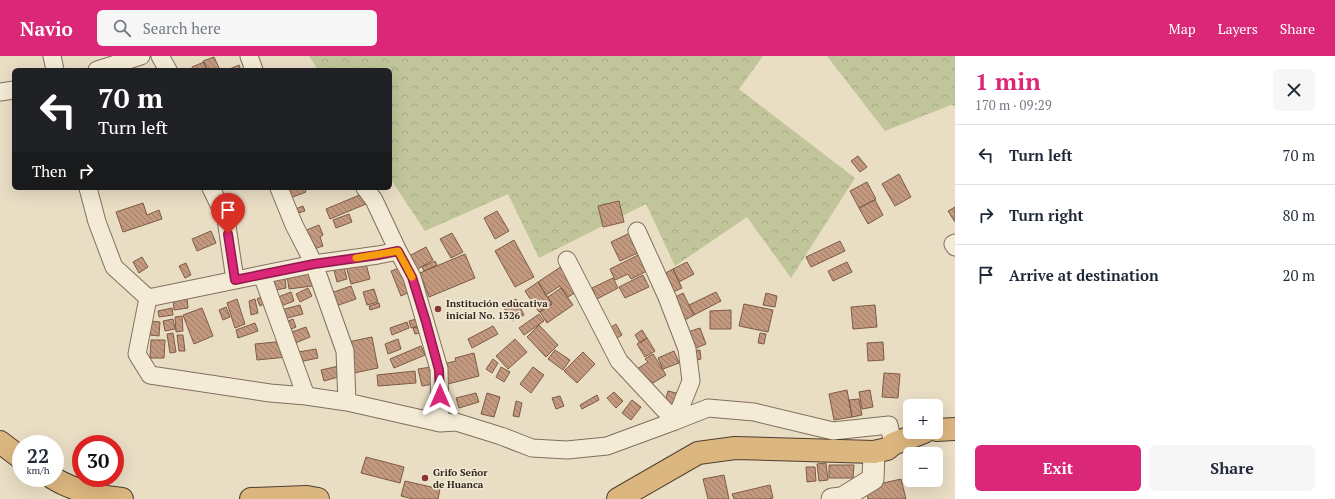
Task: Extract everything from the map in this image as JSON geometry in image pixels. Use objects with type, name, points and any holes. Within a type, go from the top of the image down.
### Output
[{"type":"highway","points":[[943,430],[955,429]]},
{"type":"highway","points":[[618,499],[698,453],[735,448],[884,448],[906,439]]},
{"type":"highway","points":[[0,442],[12,451]]},
{"type":"highway","points":[[64,484],[108,498],[122,499]]},
{"type":"highway","points":[[251,499],[307,497],[318,499]]},
{"type":"street","points":[[52,56],[55,68]]},
{"type":"street","points":[[103,68],[141,56]]},
{"type":"street","points":[[160,56],[167,68]]},
{"type":"street","points":[[249,56],[253,68]]},
{"type":"street","points":[[0,92],[12,90]]},
{"type":"street","points":[[89,190],[97,222],[114,267],[148,298]]},
{"type":"street","points":[[212,190],[226,219],[235,280]]},
{"type":"street","points":[[280,190],[294,225],[314,264],[345,351],[347,402]]},
{"type":"street","points":[[366,190],[374,200],[412,277],[439,370],[440,423]]},
{"type":"street","points":[[638,231],[667,297],[686,349],[690,381],[676,421]]},
{"type":"street","points":[[148,298],[314,264],[398,251]]},
{"type":"street","points":[[567,260],[619,361],[676,421]]},
{"type":"street","points":[[262,275],[306,396]]},
{"type":"street","points":[[148,298],[137,354],[150,375],[270,393],[347,402],[440,423],[456,422],[501,436],[532,448],[567,450],[607,446],[708,408],[754,412],[833,431],[889,425],[884,448],[873,479],[842,498],[832,499]]},
{"type":"green space","points":[[309,56],[763,56],[739,89],[855,178],[791,278],[747,217],[675,266],[646,204],[539,258],[508,194],[425,231],[392,181],[392,68],[317,68]]},
{"type":"green space","points":[[827,56],[955,56],[955,106],[951,105],[885,131]]},
{"type":"building","points":[[214,57],[219,68],[206,68],[203,61]]},
{"type":"building","points":[[204,62],[206,68],[192,68]]},
{"type":"building","points":[[239,65],[240,68],[232,68]]},
{"type":"building","points":[[858,156],[867,167],[860,172],[851,161]]},
{"type":"building","points":[[899,174],[911,197],[895,206],[882,184]]},
{"type":"building","points":[[867,182],[876,199],[859,208],[850,191]]},
{"type":"building","points":[[287,190],[306,190],[306,192],[290,198]]},
{"type":"building","points":[[362,194],[366,204],[330,219],[326,209]]},
{"type":"building","points":[[875,200],[883,215],[868,224],[859,208]]},
{"type":"building","points":[[619,201],[624,222],[603,227],[598,206]]},
{"type":"building","points":[[143,203],[147,215],[159,210],[162,219],[123,232],[116,212]]},
{"type":"building","points":[[303,206],[305,211],[295,214],[293,210]]},
{"type":"building","points":[[955,207],[955,222],[948,211]]},
{"type":"building","points":[[497,211],[509,231],[495,239],[484,218]]},
{"type":"building","points":[[349,214],[352,222],[336,228],[333,220]]},
{"type":"building","points":[[319,225],[323,235],[320,237],[323,246],[311,250],[304,231]]},
{"type":"building","points":[[211,231],[216,243],[197,251],[192,239]]},
{"type":"building","points":[[632,232],[642,251],[620,261],[611,242]]},
{"type":"building","points":[[452,233],[463,252],[451,258],[440,239]]},
{"type":"building","points":[[514,240],[534,277],[515,287],[495,251]]},
{"type":"building","points":[[840,241],[845,251],[811,267],[806,257]]},
{"type":"building","points":[[426,247],[433,260],[416,270],[409,256]]},
{"type":"building","points":[[642,253],[651,269],[631,279],[628,274],[615,280],[610,269]]},
{"type":"building","points":[[465,254],[475,278],[429,297],[420,273]]},
{"type":"building","points":[[142,257],[148,267],[139,273],[133,262]]},
{"type":"building","points":[[365,260],[370,279],[351,284],[346,266]]},
{"type":"building","points":[[435,261],[437,265],[424,271],[422,267]]},
{"type":"building","points":[[687,262],[694,274],[679,282],[673,269]]},
{"type":"building","points":[[847,262],[852,272],[833,281],[828,271]]},
{"type":"building","points":[[186,263],[191,275],[185,278],[179,266]]},
{"type":"building","points":[[562,266],[578,291],[568,297],[560,286],[546,295],[538,282]]},
{"type":"building","points":[[344,267],[347,279],[337,282],[334,270]]},
{"type":"building","points":[[402,267],[412,291],[401,296],[391,271]]},
{"type":"building","points":[[673,269],[682,288],[671,293],[662,275]]},
{"type":"building","points":[[311,273],[312,286],[289,289],[287,276]]},
{"type":"building","points":[[643,275],[649,287],[625,298],[619,287]]},
{"type":"building","points":[[285,278],[286,288],[271,291],[269,281]]},
{"type":"building","points":[[613,278],[618,288],[597,299],[592,288]]},
{"type":"building","points":[[538,282],[552,304],[539,312],[525,291]]},
{"type":"building","points":[[351,286],[356,299],[336,306],[331,293]]},
{"type":"building","points":[[308,288],[312,296],[300,302],[296,294]]},
{"type":"building","points":[[561,288],[573,305],[547,323],[540,312],[552,304],[548,297]]},
{"type":"building","points":[[374,289],[378,302],[367,305],[363,292]]},
{"type":"building","points":[[291,292],[294,301],[281,306],[278,297]]},
{"type":"building","points":[[716,292],[721,301],[694,315],[689,305]]},
{"type":"building","points":[[683,293],[694,315],[683,321],[672,299]]},
{"type":"building","points":[[766,293],[777,296],[775,307],[763,305]]},
{"type":"building","points":[[267,294],[271,300],[260,306],[257,299]]},
{"type":"building","points":[[187,297],[188,308],[174,310],[173,299]]},
{"type":"building","points":[[237,299],[245,324],[235,328],[227,303]]},
{"type":"building","points":[[255,299],[258,313],[251,315],[249,301]]},
{"type":"building","points":[[516,299],[524,315],[512,321],[503,306]]},
{"type":"building","points":[[379,303],[380,307],[370,310],[369,306]]},
{"type":"building","points":[[744,304],[773,310],[768,332],[739,326]]},
{"type":"building","points":[[300,305],[303,314],[283,319],[281,310]]},
{"type":"building","points":[[875,305],[877,327],[853,329],[851,307]]},
{"type":"building","points":[[226,307],[230,317],[223,320],[219,310]]},
{"type":"building","points":[[172,308],[173,315],[159,317],[158,311]]},
{"type":"building","points":[[202,308],[213,336],[194,344],[183,315]]},
{"type":"building","points":[[731,310],[731,329],[710,329],[710,311]]},
{"type":"building","points":[[539,314],[544,321],[524,335],[519,328]]},
{"type":"building","points":[[182,316],[183,331],[176,332],[175,317]]},
{"type":"building","points":[[420,318],[422,325],[411,328],[409,321]]},
{"type":"building","points":[[173,319],[175,329],[165,331],[163,321]]},
{"type":"building","points":[[293,319],[296,327],[289,330],[286,322]]},
{"type":"building","points":[[151,321],[160,322],[159,336],[150,335]]},
{"type":"building","points":[[407,322],[409,328],[392,335],[390,328]]},
{"type":"building","points":[[255,323],[258,331],[238,338],[236,330]]},
{"type":"building","points":[[616,324],[622,335],[612,341],[605,331]]},
{"type":"building","points":[[539,325],[558,345],[546,357],[527,337]]},
{"type":"building","points":[[422,326],[424,332],[415,334],[413,328]]},
{"type":"building","points":[[493,326],[498,334],[472,348],[468,339]]},
{"type":"building","points":[[306,327],[310,337],[293,344],[289,333]]},
{"type":"building","points":[[700,328],[706,344],[691,350],[685,333]]},
{"type":"building","points":[[642,330],[647,338],[640,343],[635,335]]},
{"type":"building","points":[[173,333],[176,352],[170,353],[167,334]]},
{"type":"building","points":[[760,333],[766,334],[764,344],[758,343]]},
{"type":"building","points":[[177,335],[183,335],[185,351],[179,351]]},
{"type":"building","points":[[372,337],[378,368],[354,373],[348,342]]},
{"type":"building","points":[[647,338],[655,351],[645,357],[637,344]]},
{"type":"building","points":[[398,339],[401,349],[388,354],[385,344]]},
{"type":"building","points":[[515,339],[527,352],[508,369],[496,356]]},
{"type":"building","points":[[151,340],[165,340],[164,358],[150,358]]},
{"type":"building","points":[[285,341],[287,357],[257,360],[255,344]]},
{"type":"building","points":[[883,342],[884,360],[868,361],[867,343]]},
{"type":"building","points":[[421,346],[425,355],[394,368],[390,359]]},
{"type":"building","points":[[316,349],[318,358],[299,362],[298,352]]},
{"type":"building","points":[[555,350],[570,360],[563,370],[548,359]]},
{"type":"building","points":[[700,350],[701,359],[693,361],[691,351]]},
{"type":"building","points":[[674,351],[679,363],[663,369],[658,358]]},
{"type":"building","points":[[583,352],[595,364],[577,383],[564,371]]},
{"type":"building","points":[[474,353],[479,376],[448,384],[443,364],[456,361],[455,358]]},
{"type":"building","points":[[653,354],[666,375],[653,383],[637,369],[648,362],[645,359]]},
{"type":"building","points":[[493,359],[498,363],[492,373],[486,369]]},
{"type":"building","points":[[339,366],[342,376],[324,381],[321,370]]},
{"type":"building","points":[[431,367],[434,384],[422,386],[418,369]]},
{"type":"building","points":[[501,367],[510,372],[504,382],[496,377]]},
{"type":"building","points":[[533,367],[544,375],[531,393],[520,384]]},
{"type":"building","points":[[415,371],[416,383],[378,386],[377,375]]},
{"type":"building","points":[[884,373],[900,374],[898,398],[882,397]]},
{"type":"building","points":[[847,390],[852,417],[834,420],[829,394]]},
{"type":"building","points":[[870,390],[873,407],[862,409],[859,392]]},
{"type":"building","points":[[668,391],[680,394],[676,408],[664,405]]},
{"type":"building","points":[[614,392],[623,401],[616,408],[607,398]]},
{"type":"building","points":[[476,393],[479,402],[459,408],[456,398]]},
{"type":"building","points":[[487,393],[500,397],[494,417],[481,414]]},
{"type":"building","points":[[597,395],[599,400],[582,409],[580,405]]},
{"type":"building","points":[[560,396],[564,406],[556,409],[552,398]]},
{"type":"building","points":[[859,399],[862,415],[852,417],[849,400]]},
{"type":"building","points":[[632,400],[641,407],[631,420],[622,413]]},
{"type":"building","points":[[516,401],[522,403],[519,417],[513,416]]},
{"type":"building","points":[[366,457],[404,467],[400,483],[361,473]]},
{"type":"building","points":[[826,463],[828,480],[819,481],[817,464]]},
{"type":"building","points":[[829,465],[854,465],[853,478],[829,478]]},
{"type":"building","points":[[806,467],[815,467],[816,481],[807,482]]},
{"type":"building","points":[[724,475],[729,499],[708,499],[703,479]]},
{"type":"building","points":[[901,479],[906,499],[868,499],[866,487]]},
{"type":"building","points":[[405,481],[440,489],[438,499],[413,499],[401,496]]},
{"type":"building","points":[[770,485],[773,498],[734,499],[732,494]]},
{"type":"slow traffic","points":[[356,258],[398,251],[412,277]]},
{"type":"place","name":"Institución educativa inicial No. 1326","points":[[438,309]]},
{"type":"place","name":"Grifo Señor de Huanca","points":[[425,478]]},
{"type":"route","points":[[228,234],[234,265],[235,280],[314,264],[398,251],[412,277],[426,322],[439,370],[440,396]]}]
